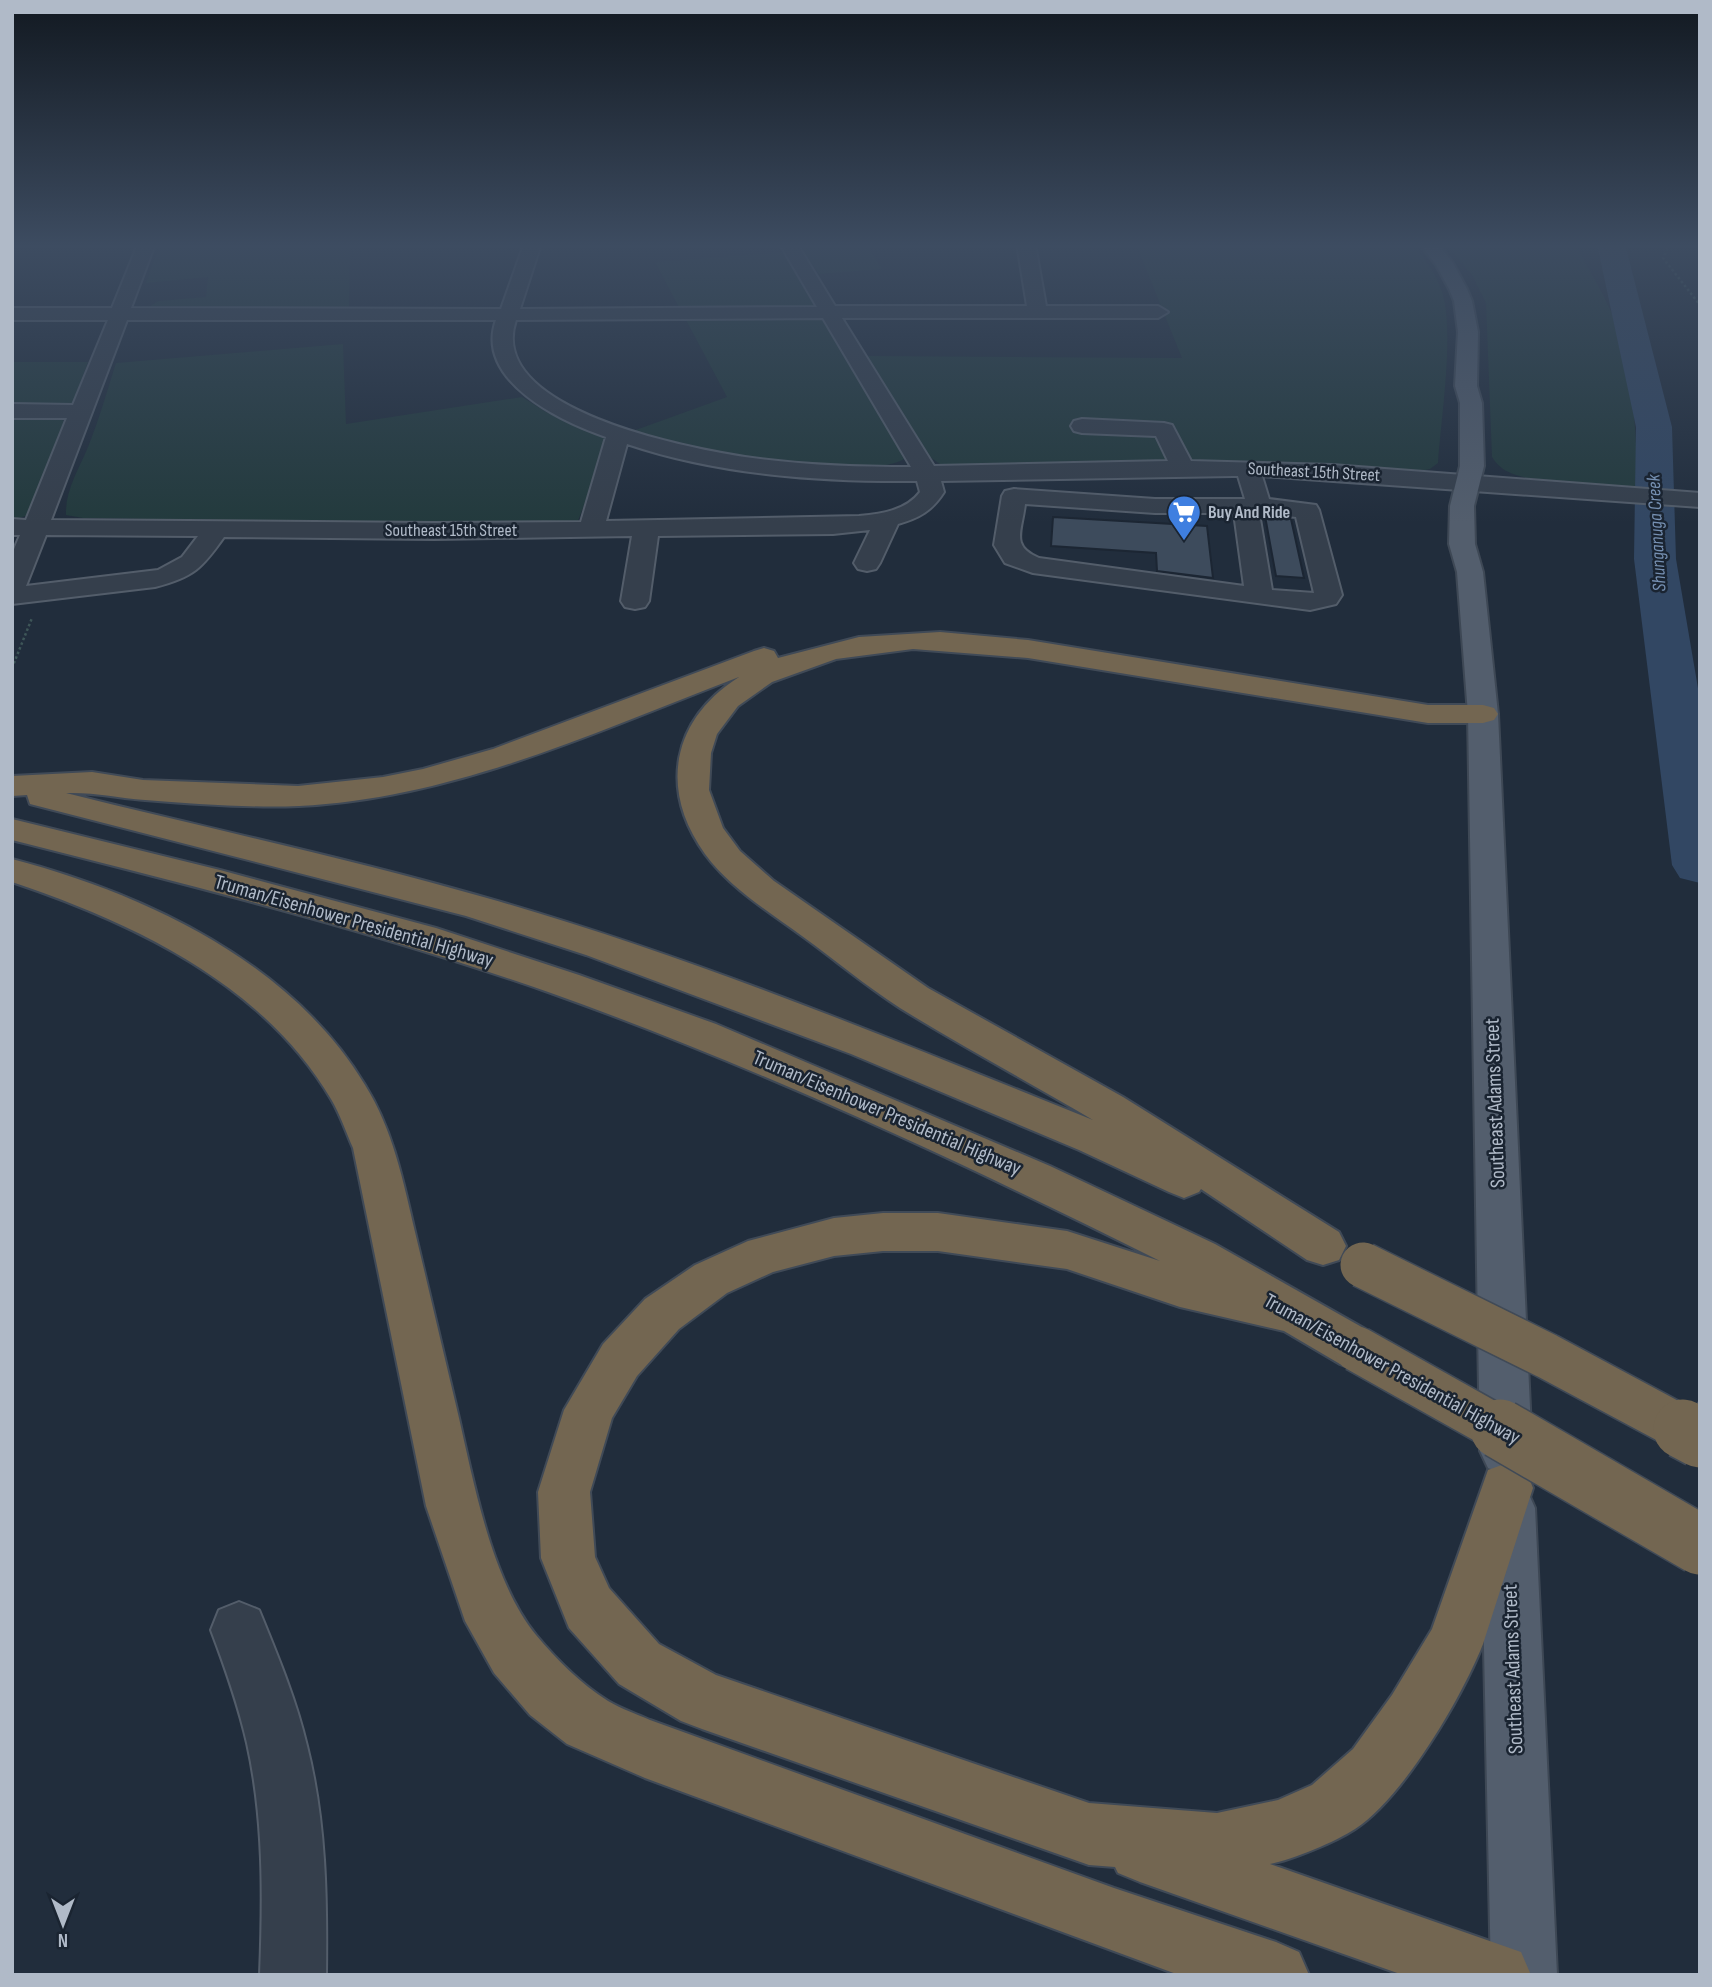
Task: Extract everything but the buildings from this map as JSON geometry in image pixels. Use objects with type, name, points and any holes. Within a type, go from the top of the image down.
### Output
[{"type":"highway","points":[[12,788],[92,782],[143,790],[298,796],[383,787],[428,778],[505,755],[758,658],[814,641],[855,632],[912,627],[980,630],[1427,699],[1483,714]]},
{"type":"highway","points":[[1343,1256],[1135,1124],[913,998],[753,881],[717,845],[699,814],[691,767],[698,739],[711,717],[730,697],[755,680],[785,665],[867,642],[908,639],[941,639],[1028,649],[1429,714],[1483,714]]},
{"type":"highway","name":"Truman/Eisenhower Presidential Highway","points":[[12,788],[476,907],[599,946],[865,1044],[1082,1133],[1343,1256],[1547,1356],[1700,1438]]},
{"type":"highway","name":"Truman/Eisenhower Presidential Highway","points":[[12,829],[220,881],[424,937],[702,1034],[1035,1178],[1199,1258],[1286,1311],[1601,1486],[1700,1545]]},
{"type":"highway","points":[[12,870],[62,885],[173,935],[233,972],[310,1036],[345,1083],[363,1116],[374,1148],[453,1506],[485,1601],[514,1653],[551,1694],[588,1723],[645,1748],[1114,1920],[1276,1975]]},
{"type":"highway","points":[[1286,1311],[1180,1287],[1067,1250],[938,1232],[883,1232],[834,1237],[764,1255],[711,1279],[685,1296],[662,1314],[620,1360],[589,1410],[564,1492],[568,1558],[589,1608],[639,1664],[702,1700],[1498,1975]]},
{"type":"highway","points":[[1089,1834],[1217,1844],[1280,1831],[1334,1807],[1374,1770],[1413,1716],[1455,1644],[1507,1488]]},
{"type":"main road","name":"Southeast Adams Street","points":[[1466,337],[1466,386],[1471,403],[1472,466],[1462,506],[1462,544],[1470,572],[1483,714],[1524,1975]]},
{"type":"street","points":[[12,589],[24,527],[82,412],[112,337]]},
{"type":"street","name":"Southeast 15th Street","points":[[502,337],[502,343],[513,370],[525,384],[562,411],[667,450],[746,466],[834,474],[927,474],[1012,484],[1183,469],[1248,469],[1346,473],[1700,500]]},
{"type":"street","points":[[845,337],[927,474]]},
{"type":"street","points":[[12,411],[82,412]]},
{"type":"street","points":[[1082,426],[1164,430],[1183,469]]},
{"type":"street","points":[[591,529],[618,434]]},
{"type":"street","points":[[1248,469],[1259,597]]},
{"type":"street","name":"Southeast 15th Street","points":[[24,527],[216,530],[834,526],[888,519],[922,506],[933,492],[927,474]]},
{"type":"street","points":[[1012,484],[1155,506],[1252,506],[1307,510],[1328,595],[1310,602],[1259,597],[1023,562],[1014,557],[1007,545],[1012,484]]},
{"type":"street","points":[[867,563],[888,519]]},
{"type":"street","points":[[635,601],[646,528]]},
{"type":"street","points":[[12,596],[177,574],[188,568],[216,530]]},
{"type":"street","points":[[239,1630],[264,1695],[281,1762],[292,1838],[288,1973]]},
{"type":"path","points":[[12,668],[34,614]]},
{"type":"green space","points":[[695,337],[843,337],[904,459],[885,465],[859,467],[792,464],[695,449],[633,431],[727,397]]},
{"type":"green space","points":[[1173,337],[1447,337],[1438,463],[1430,469],[1416,472],[957,468],[940,464],[930,457],[867,356],[1182,358]]},
{"type":"green space","points":[[1487,337],[1620,337],[1634,415],[1637,488],[1527,478],[1507,471],[1492,457]]},
{"type":"green space","points":[[343,344],[346,424],[522,397],[546,412],[608,440],[578,521],[562,525],[83,518],[66,515],[70,488],[92,437],[116,363]]},
{"type":"green space","points":[[12,362],[88,362],[73,403],[65,407],[12,408]]},
{"type":"green space","points":[[12,416],[57,417],[64,421],[29,515],[12,520]]},
{"type":"waterway","name":"Shunganuga Creek","points":[[1633,337],[1654,427],[1655,559],[1700,865]]},
{"type":"place","name":"Buy And Ride","points":[[1184,542]]}]
